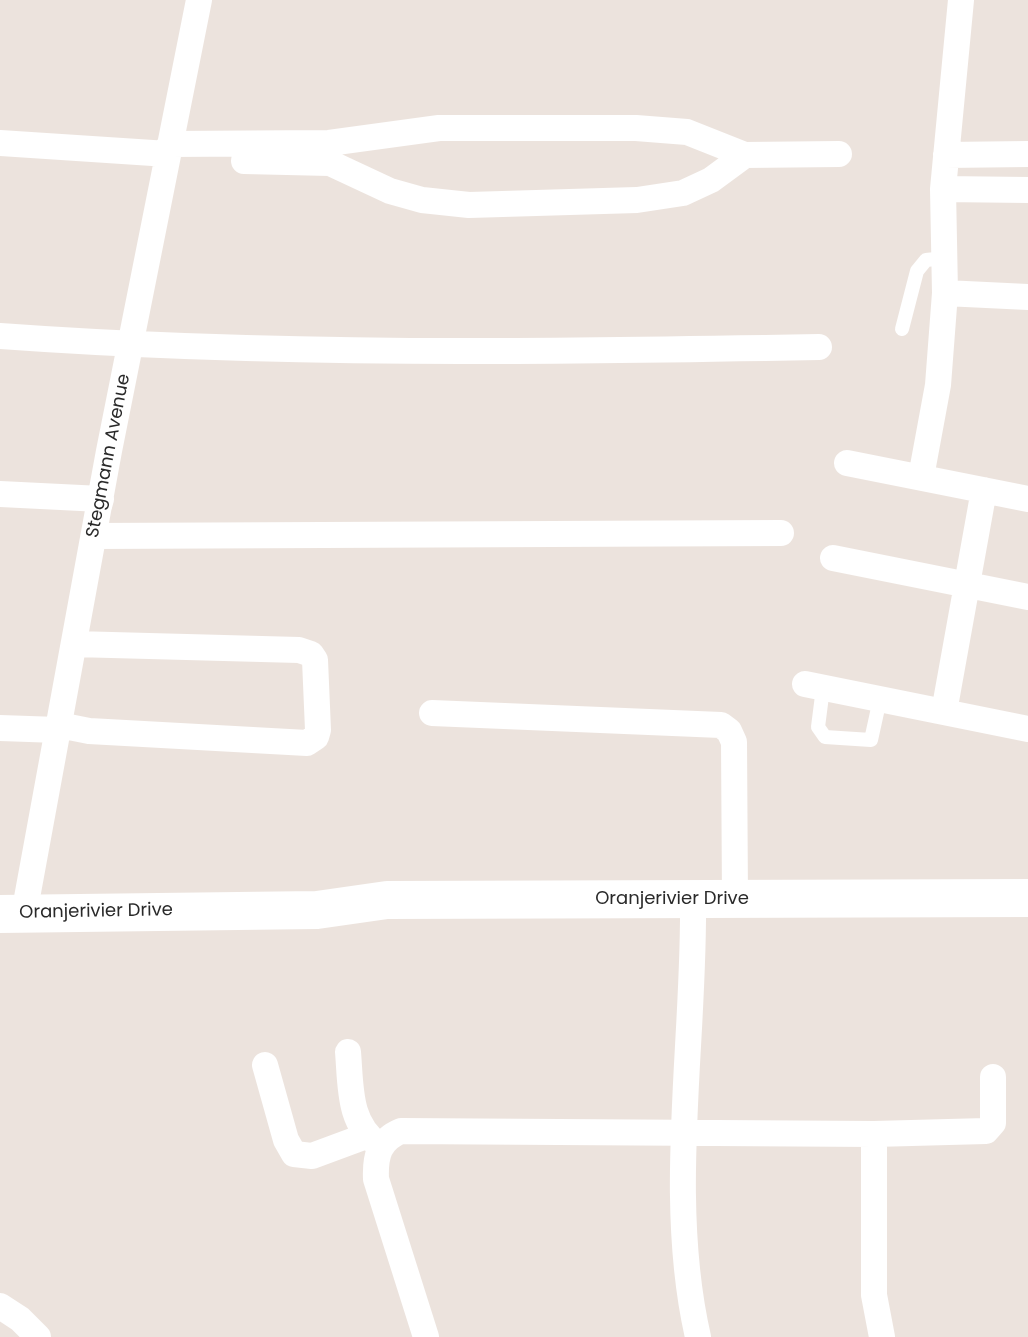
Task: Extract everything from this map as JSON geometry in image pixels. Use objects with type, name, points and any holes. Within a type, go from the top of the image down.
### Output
[{"type":"street","name":"Stegmann Avenue","points":[[12,914],[58,727],[199,0]]},
{"type":"street","points":[[921,477],[938,385],[945,293],[943,189],[961,0]]},
{"type":"street","points":[[168,152],[329,143],[439,128],[636,128],[687,132],[745,155],[839,154]]},
{"type":"street","points":[[0,144],[330,163],[390,191],[422,200],[469,205],[637,200],[683,193],[711,180],[745,155]]},
{"type":"street","points":[[946,155],[1028,154]]},
{"type":"street","points":[[943,189],[1028,190]]},
{"type":"street","points":[[945,293],[1028,297]]},
{"type":"street","points":[[0,336],[130,345],[574,352],[819,347]]},
{"type":"street","points":[[847,463],[1028,499]]},
{"type":"street","points":[[944,712],[984,490]]},
{"type":"street","points":[[0,494],[101,499]]},
{"type":"street","points":[[94,536],[780,533]]},
{"type":"street","points":[[834,558],[1028,597]]},
{"type":"street","points":[[0,728],[58,727],[89,732],[307,743],[316,737],[315,660],[311,654],[299,650],[74,644]]},
{"type":"street","points":[[814,686],[1028,729]]},
{"type":"street","points":[[432,713],[720,725],[729,731],[734,742],[735,899]]},
{"type":"street","name":"Oranjerivier Drive","points":[[693,910],[735,899],[1024,899]]},
{"type":"street","name":"Oranjerivier Drive","points":[[12,914],[317,909],[387,900],[693,910],[1024,899]]},
{"type":"street","points":[[693,910],[684,1131],[688,1295],[698,1337]]},
{"type":"street","points":[[348,1052],[355,1116],[373,1141],[376,1179],[426,1337]]},
{"type":"street","points":[[265,1065],[286,1140],[294,1154],[312,1156],[401,1131],[874,1134],[986,1131],[993,1123],[993,1077]]},
{"type":"street","points":[[874,1134],[874,1295],[882,1337]]},
{"type":"street","points":[[0,1306],[20,1319],[38,1337]]},
{"type":"lane","points":[[902,329],[917,271],[926,260],[945,258]]},
{"type":"lane","points":[[814,686],[818,727],[825,737],[871,740],[880,699]]}]
